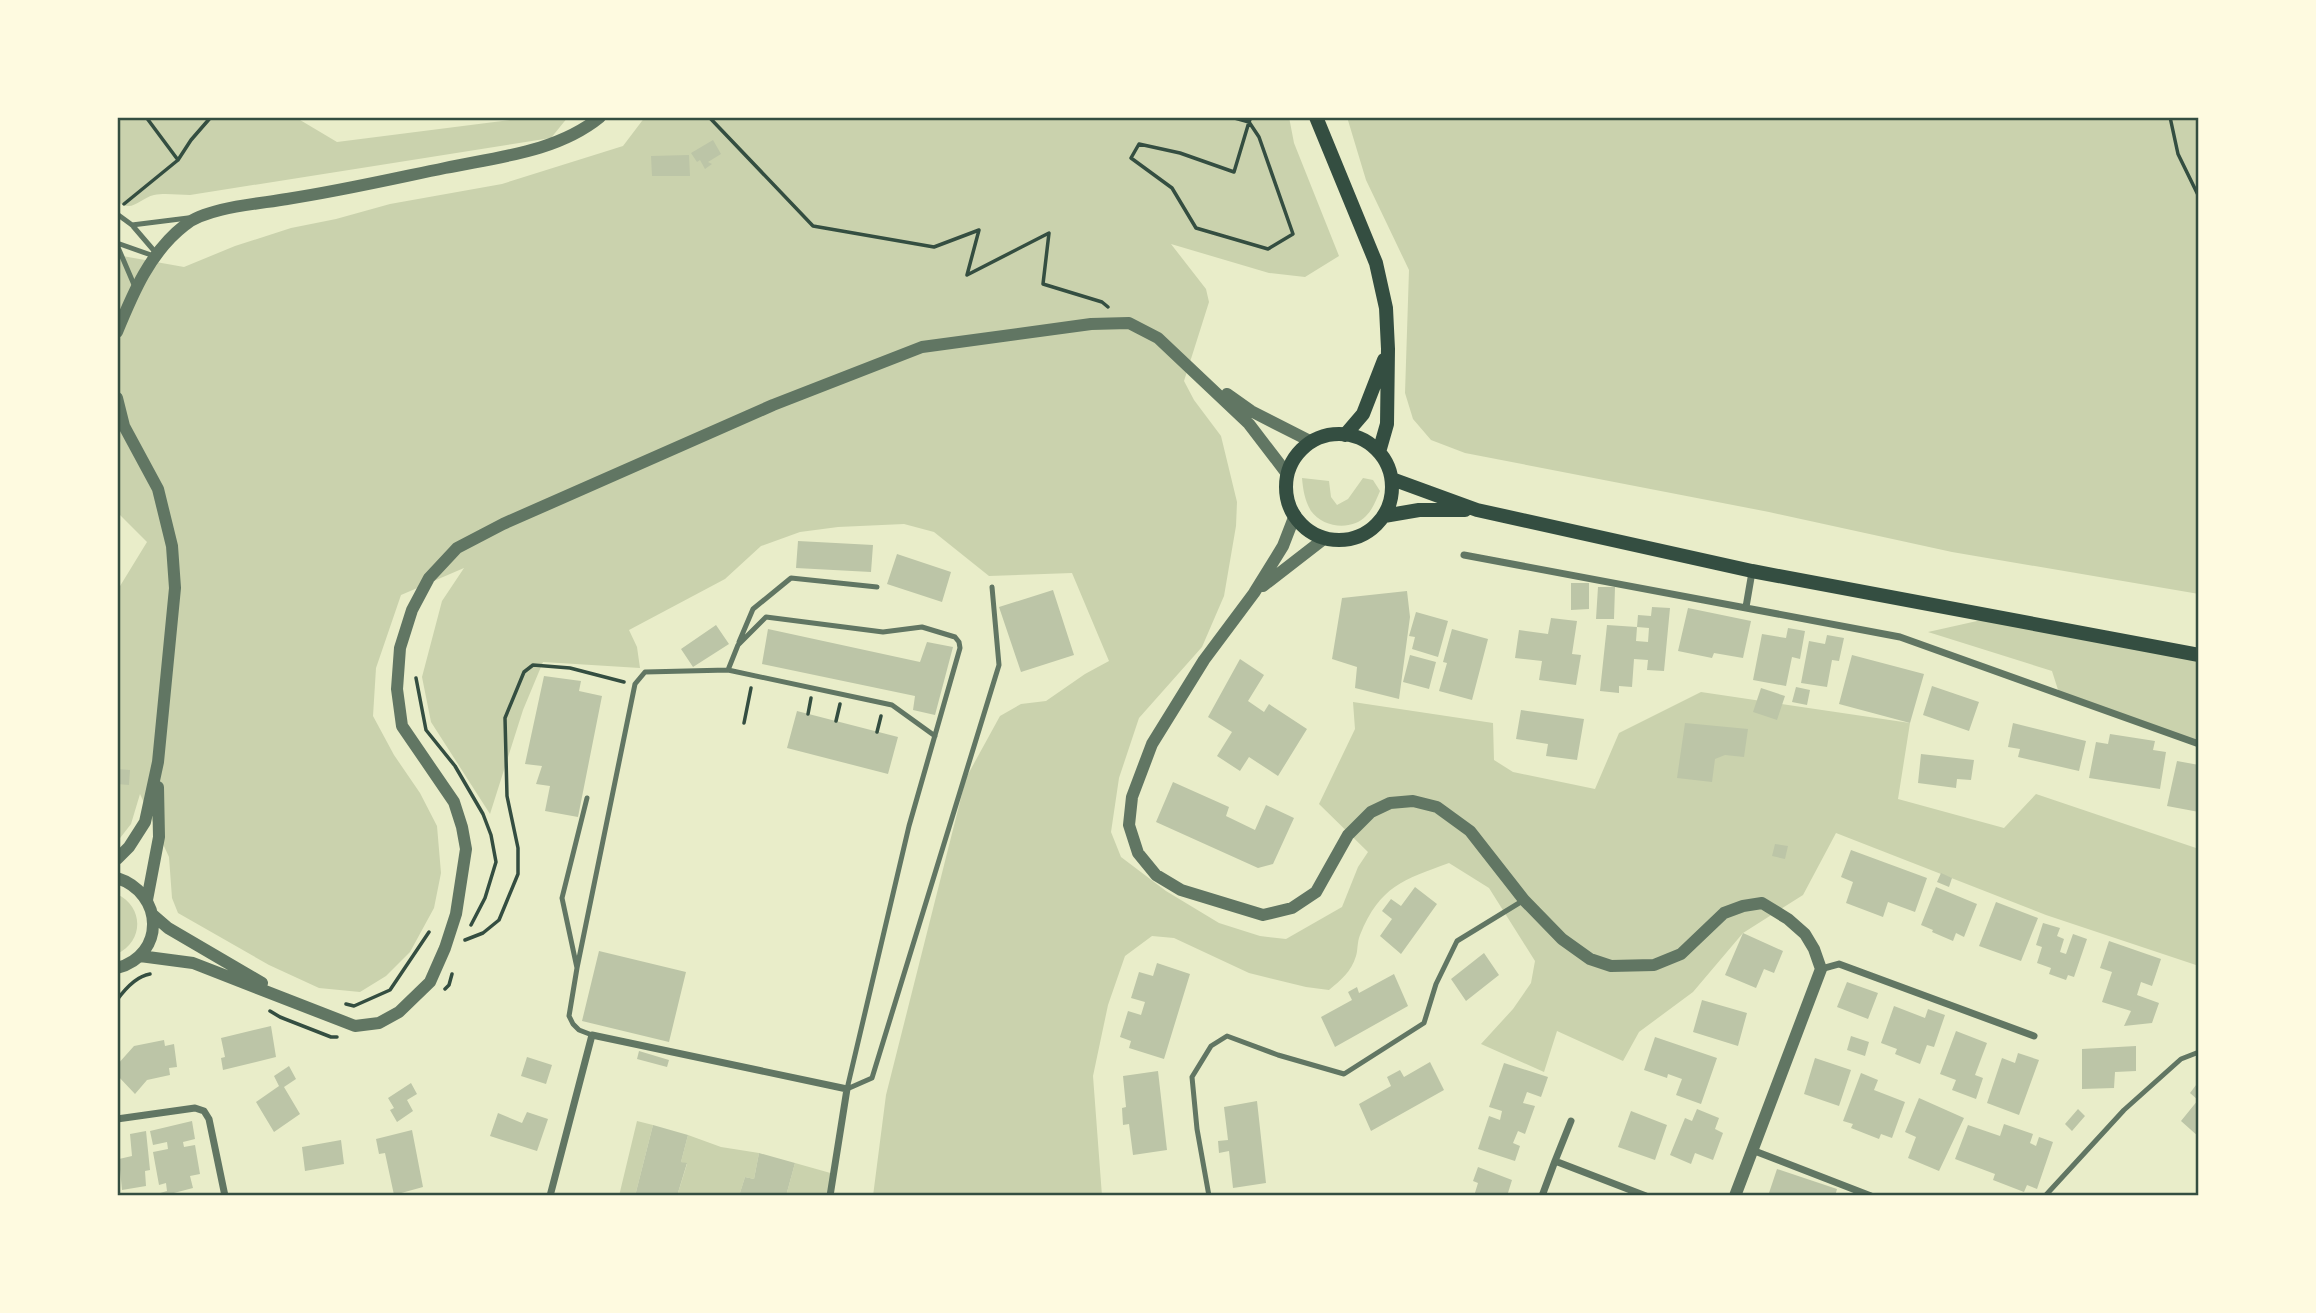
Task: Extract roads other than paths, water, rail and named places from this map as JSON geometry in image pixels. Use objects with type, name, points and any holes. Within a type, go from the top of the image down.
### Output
[{"type":"main road","points":[[1316,117],[1376,263],[1386,308],[1387,424],[1378,452]]},
{"type":"main road","points":[[1345,435],[1363,414],[1388,349]]},
{"type":"main road","points":[[1328,435],[1345,435],[1369,443],[1387,464],[1392,479],[1390,504],[1384,516],[1373,528],[1342,540],[1325,538],[1303,525],[1294,514],[1286,488],[1293,461],[1301,450],[1328,435]]},
{"type":"main road","points":[[1392,479],[1477,510],[1752,571],[2199,655]]},
{"type":"main road","points":[[1384,516],[1419,510],[1477,510]]},
{"type":"street","points":[[117,332],[135,287],[155,255],[186,223],[218,211],[332,192],[533,150],[573,136],[600,117]]},
{"type":"street","points":[[140,956],[193,963],[355,1027],[379,1023],[399,1012],[430,982],[445,948],[456,914],[466,849],[454,802],[402,726],[397,689],[400,648],[412,610],[429,578],[457,548],[503,524],[773,405],[922,347],[1077,326],[1129,323],[1158,338],[1201,377],[1249,424],[1288,475]]},
{"type":"street","points":[[1201,377],[1251,411],[1312,442]]},
{"type":"street","points":[[117,398],[124,426],[158,489],[172,546],[175,588],[158,762],[159,838],[147,900]]},
{"type":"street","points":[[1294,514],[1283,546],[1254,593],[1204,660],[1152,744],[1132,797],[1129,825],[1138,853],[1156,875],[1181,890],[1226,906],[1263,915],[1292,908],[1315,892],[1348,835],[1371,812],[1390,803],[1413,801],[1437,807],[1470,831],[1524,900],[1562,939],[1590,959],[1611,966],[1654,965],[1681,954],[1724,913],[1762,903],[1788,919],[1805,934],[1821,969],[1735,1196]]},
{"type":"street","points":[[1254,593],[1325,538]]},
{"type":"street","points":[[1464,555],[1900,637],[2199,744]]},
{"type":"street","points":[[1746,607],[1752,571]]},
{"type":"street","points":[[117,859],[129,847],[145,822],[158,762]]},
{"type":"street","points":[[117,878],[139,889],[153,915],[149,944],[140,956],[118,969]]},
{"type":"street","points":[[153,915],[169,928],[298,1003]]},
{"type":"street","points":[[1821,969],[1839,964],[2034,1036]]},
{"type":"street","points":[[550,1196],[593,1035],[847,1089],[830,1196]]},
{"type":"street","points":[[117,1119],[195,1108],[204,1111],[209,1119],[225,1196]]},
{"type":"street","points":[[1542,1196],[1571,1121]]},
{"type":"street","points":[[1752,1150],[1871,1196]]},
{"type":"street","points":[[1555,1161],[1646,1196]]},
{"type":"lane","points":[[117,214],[132,225],[155,255]]},
{"type":"lane","points":[[132,225],[205,216]]},
{"type":"lane","points":[[117,244],[155,255]]},
{"type":"lane","points":[[117,244],[135,287]]},
{"type":"lane","points":[[728,670],[753,609],[791,578],[877,587]]},
{"type":"lane","points":[[847,1089],[872,1078],[999,665],[992,587]]},
{"type":"lane","points":[[738,645],[766,617],[883,632],[922,627],[955,637],[959,642],[960,648],[909,826],[847,1089]]},
{"type":"lane","points":[[593,1035],[579,1030],[569,1016],[635,684],[645,672],[728,670],[892,705],[935,736]]},
{"type":"lane","points":[[577,968],[562,898],[587,798]]},
{"type":"lane","points":[[1209,1196],[1197,1129],[1192,1077],[1212,1046],[1227,1037],[1344,1074],[1424,1023],[1436,984],[1457,942],[1524,900]]},
{"type":"lane","points":[[2045,1196],[2124,1110],[2181,1059],[2199,1052]]}]
